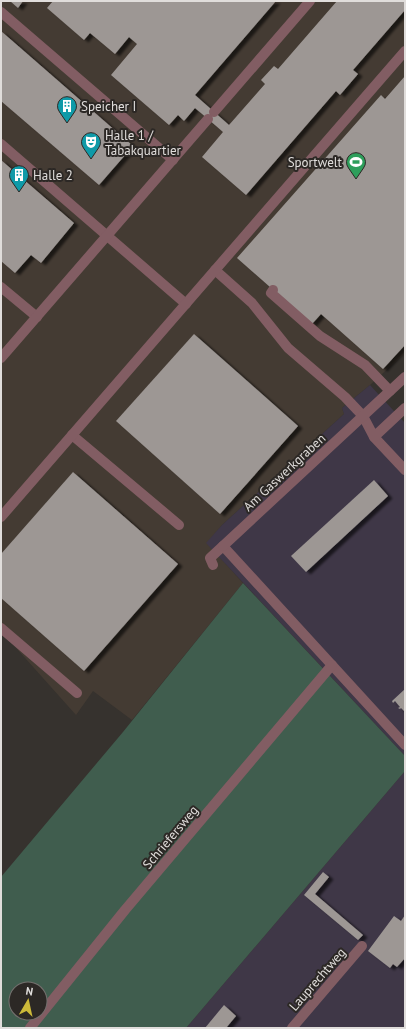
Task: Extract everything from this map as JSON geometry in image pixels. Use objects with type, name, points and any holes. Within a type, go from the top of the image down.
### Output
[{"type":"street","points":[[1,358],[310,1]]},
{"type":"street","points":[[1,12],[173,160]]},
{"type":"street","points":[[1,518],[405,51]]},
{"type":"street","points":[[1,144],[186,304]]},
{"type":"street","points":[[215,270],[252,303],[288,348],[345,397],[363,416],[374,437],[405,470]]},
{"type":"street","points":[[1,287],[37,317]]},
{"type":"street","points":[[273,290],[271,293],[320,336],[364,365],[390,390]]},
{"type":"street","name":"Am Gaswerkgraben","points":[[213,565],[210,558],[405,377]]},
{"type":"street","points":[[374,437],[405,408]]},
{"type":"street","points":[[72,435],[179,525]]},
{"type":"street","points":[[223,546],[405,745]]},
{"type":"street","points":[[1,628],[77,693]]},
{"type":"street","name":"Schriefersweg","points":[[30,1028],[125,910],[332,666]]},
{"type":"street","name":"Lauprechtweg","points":[[292,1028],[362,946]]},
{"type":"shaded area","points":[[1,1],[405,1],[405,353],[342,408],[344,414],[222,525],[207,543],[243,583],[132,720],[93,691],[76,715],[1,631]]},
{"type":"shaded area","points":[[370,385],[405,423],[405,756],[206,543],[222,525],[344,414],[342,408]]},
{"type":"shaded area","points":[[405,771],[405,1028],[186,1028]]},
{"type":"green space","points":[[243,583],[405,756],[405,771],[186,1028],[1,1028],[1,877],[123,732]]},
{"type":"building","points":[[10,1],[23,1],[18,8]]},
{"type":"building","points":[[53,1],[276,1],[195,95],[229,125],[265,84],[261,80],[274,66],[278,69],[337,1],[405,1],[405,10],[353,70],[358,74],[340,95],[336,91],[246,195],[202,157],[223,132],[195,108],[184,121],[178,115],[169,125],[111,75],[137,44],[129,37],[115,54],[90,33],[84,40],[47,8]]},
{"type":"building","name":"Speicher I","points":[[1,31],[133,146],[99,185],[1,101]]},
{"type":"building","name":"Sportwelt","points":[[405,76],[405,345],[383,369],[321,314],[312,324],[237,258],[381,95],[385,99]]},
{"type":"building","name":"Halle 2","points":[[1,160],[74,223],[41,263],[31,255],[15,273],[1,261]]},
{"type":"building","points":[[194,334],[298,426],[220,514],[116,421]]},
{"type":"building","points":[[73,472],[178,564],[84,671],[1,598],[1,554]]},
{"type":"building","points":[[374,480],[388,496],[306,572],[291,556]]},
{"type":"building","points":[[405,689],[405,712],[401,708],[398,708],[400,707],[395,701],[393,703],[392,701]]},
{"type":"building","points":[[323,872],[329,877],[315,894],[363,935],[358,940],[304,895]]},
{"type":"building","points":[[405,915],[405,958],[397,967],[393,964],[390,968],[368,951],[394,916],[401,921]]},
{"type":"building","points":[[224,1005],[236,1016],[226,1028],[205,1028]]},
{"type":"place","name":"Speicher I","points":[[67,123]]},
{"type":"place","name":"Halle 1 / Tabakquartier","points":[[91,159]]},
{"type":"place","name":"Sportwelt","points":[[356,179]]},
{"type":"place","name":"Halle 2","points":[[19,192]]}]
